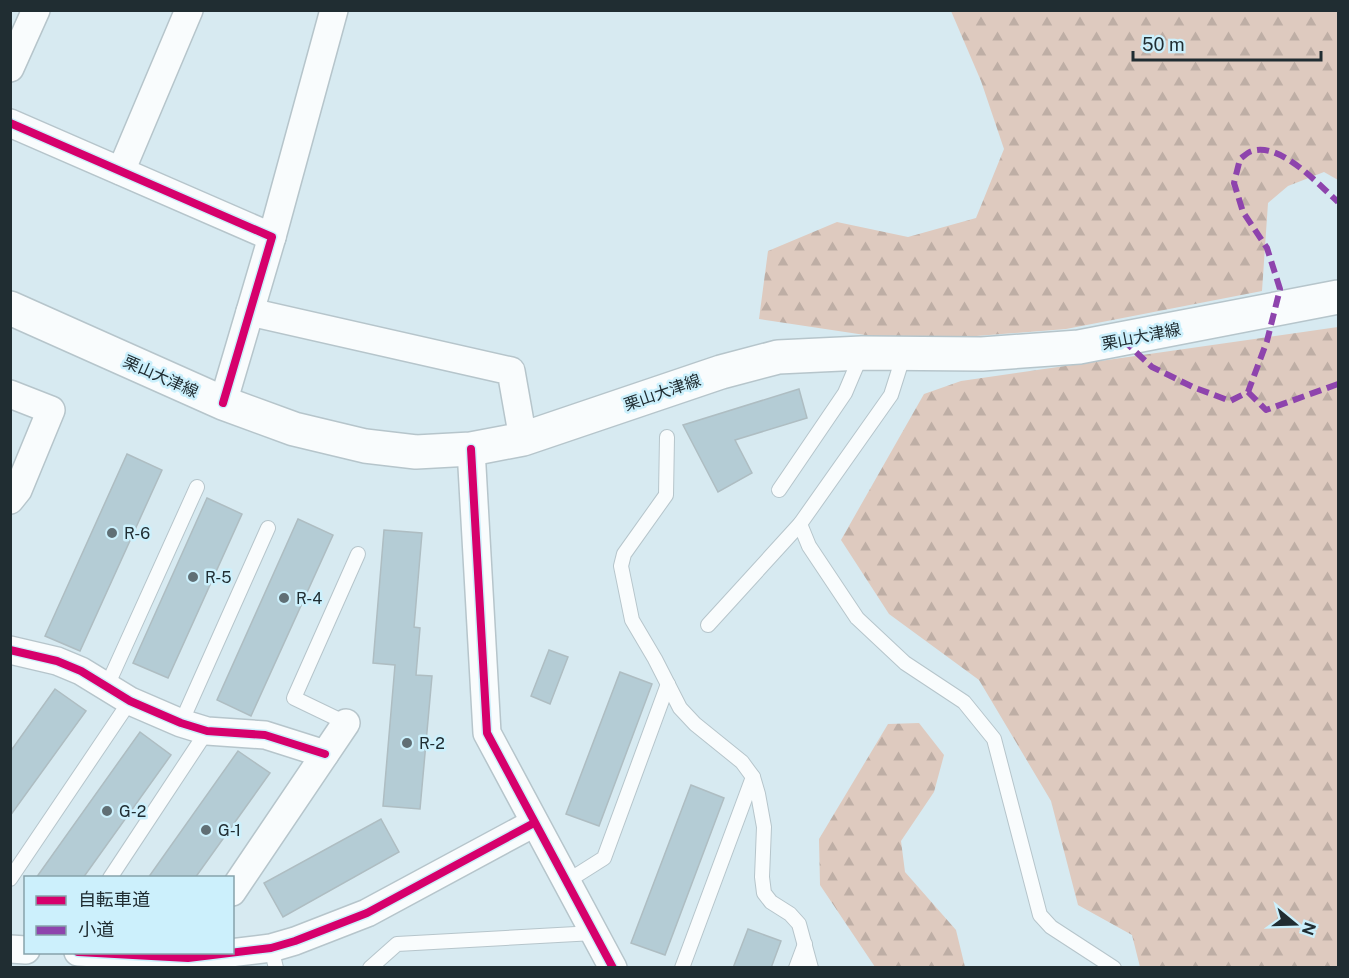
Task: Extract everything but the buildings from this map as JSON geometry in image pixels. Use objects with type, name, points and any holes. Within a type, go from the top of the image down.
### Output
[{"type":"main road","name":"栗山大津線","points":[[10,308],[223,404],[294,429],[365,446],[416,452],[471,449],[523,439],[721,372],[778,357],[862,353],[982,354],[1079,347],[1338,297]]},
{"type":"street","points":[[10,68],[36,10]]},
{"type":"street","points":[[120,171],[189,10]]},
{"type":"street","points":[[223,404],[272,237],[334,10]]},
{"type":"street","points":[[10,123],[272,237]]},
{"type":"street","points":[[250,312],[511,371],[523,439]]},
{"type":"street","points":[[10,394],[51,410],[18,490],[10,500]]},
{"type":"street","points":[[471,449],[487,733],[613,968]]},
{"type":"street","points":[[10,650],[57,661],[81,671],[130,700],[181,723],[207,731],[266,735],[325,754]]},
{"type":"street","points":[[234,888],[346,723]]},
{"type":"street","points":[[153,954],[274,958],[295,941],[367,912],[534,823]]},
{"type":"lane","points":[[779,490],[845,393],[862,353]]},
{"type":"lane","points":[[708,625],[800,524],[891,395],[904,354]]},
{"type":"lane","points":[[667,437],[666,495],[624,554],[621,566],[632,620],[680,708],[695,724],[742,762],[753,777],[764,827],[762,877],[764,893],[771,902],[790,914],[799,924],[811,968]]},
{"type":"lane","points":[[106,686],[197,487]]},
{"type":"lane","points":[[800,524],[809,546],[857,618],[905,663],[964,702],[994,739],[1040,915],[1051,927],[1114,968]]},
{"type":"lane","points":[[181,723],[268,528]]},
{"type":"lane","points":[[346,723],[294,698],[358,554]]},
{"type":"lane","points":[[566,882],[604,858],[668,684]]},
{"type":"lane","points":[[10,879],[130,700]]},
{"type":"lane","points":[[111,876],[207,731]]},
{"type":"lane","points":[[682,968],[753,777]]},
{"type":"lane","points":[[370,968],[397,944],[594,933]]},
{"type":"lane","points":[[796,968],[804,944]]},
{"type":"green space","points":[[951,11],[1338,11],[1338,180],[1324,172],[1288,186],[1268,203],[1262,291],[1066,329],[951,338],[885,338],[759,319],[768,251],[837,222],[908,237],[976,218],[1004,149],[981,81]]},
{"type":"green space","points":[[1338,327],[1338,967],[1140,967],[1132,935],[1078,905],[1051,801],[979,680],[889,614],[841,540],[924,394],[961,381]]},
{"type":"green space","points":[[919,723],[944,755],[934,792],[901,841],[905,872],[956,930],[965,967],[875,967],[820,885],[819,839],[888,724]]},
{"type":"marked path","points":[[1123,340],[1152,367],[1193,387],[1230,401],[1248,392],[1267,341],[1280,289],[1267,248],[1243,212],[1234,183],[1240,159],[1252,151],[1263,150],[1275,153],[1299,167],[1338,202]]},
{"type":"marked path","points":[[1248,392],[1266,410],[1338,384]]},
{"type":"cycle path","points":[[10,123],[272,237],[223,403]]},
{"type":"cycle path","points":[[471,449],[487,733],[613,968]]},
{"type":"cycle path","points":[[10,650],[57,661],[81,671],[130,701],[181,723],[207,731],[265,735],[325,754]]},
{"type":"cycle path","points":[[234,952],[271,948],[295,941],[367,913],[534,823]]},
{"type":"cycle path","points":[[115,954],[188,958],[221,954]]},
{"type":"place","name":"R-6","points":[[112,533]]},
{"type":"place","name":"R-5","points":[[193,577]]},
{"type":"place","name":"R-4","points":[[284,598]]},
{"type":"place","name":"R-2","points":[[407,743]]},
{"type":"place","name":"G-2","points":[[107,811]]},
{"type":"place","name":"G-1","points":[[206,830]]}]
